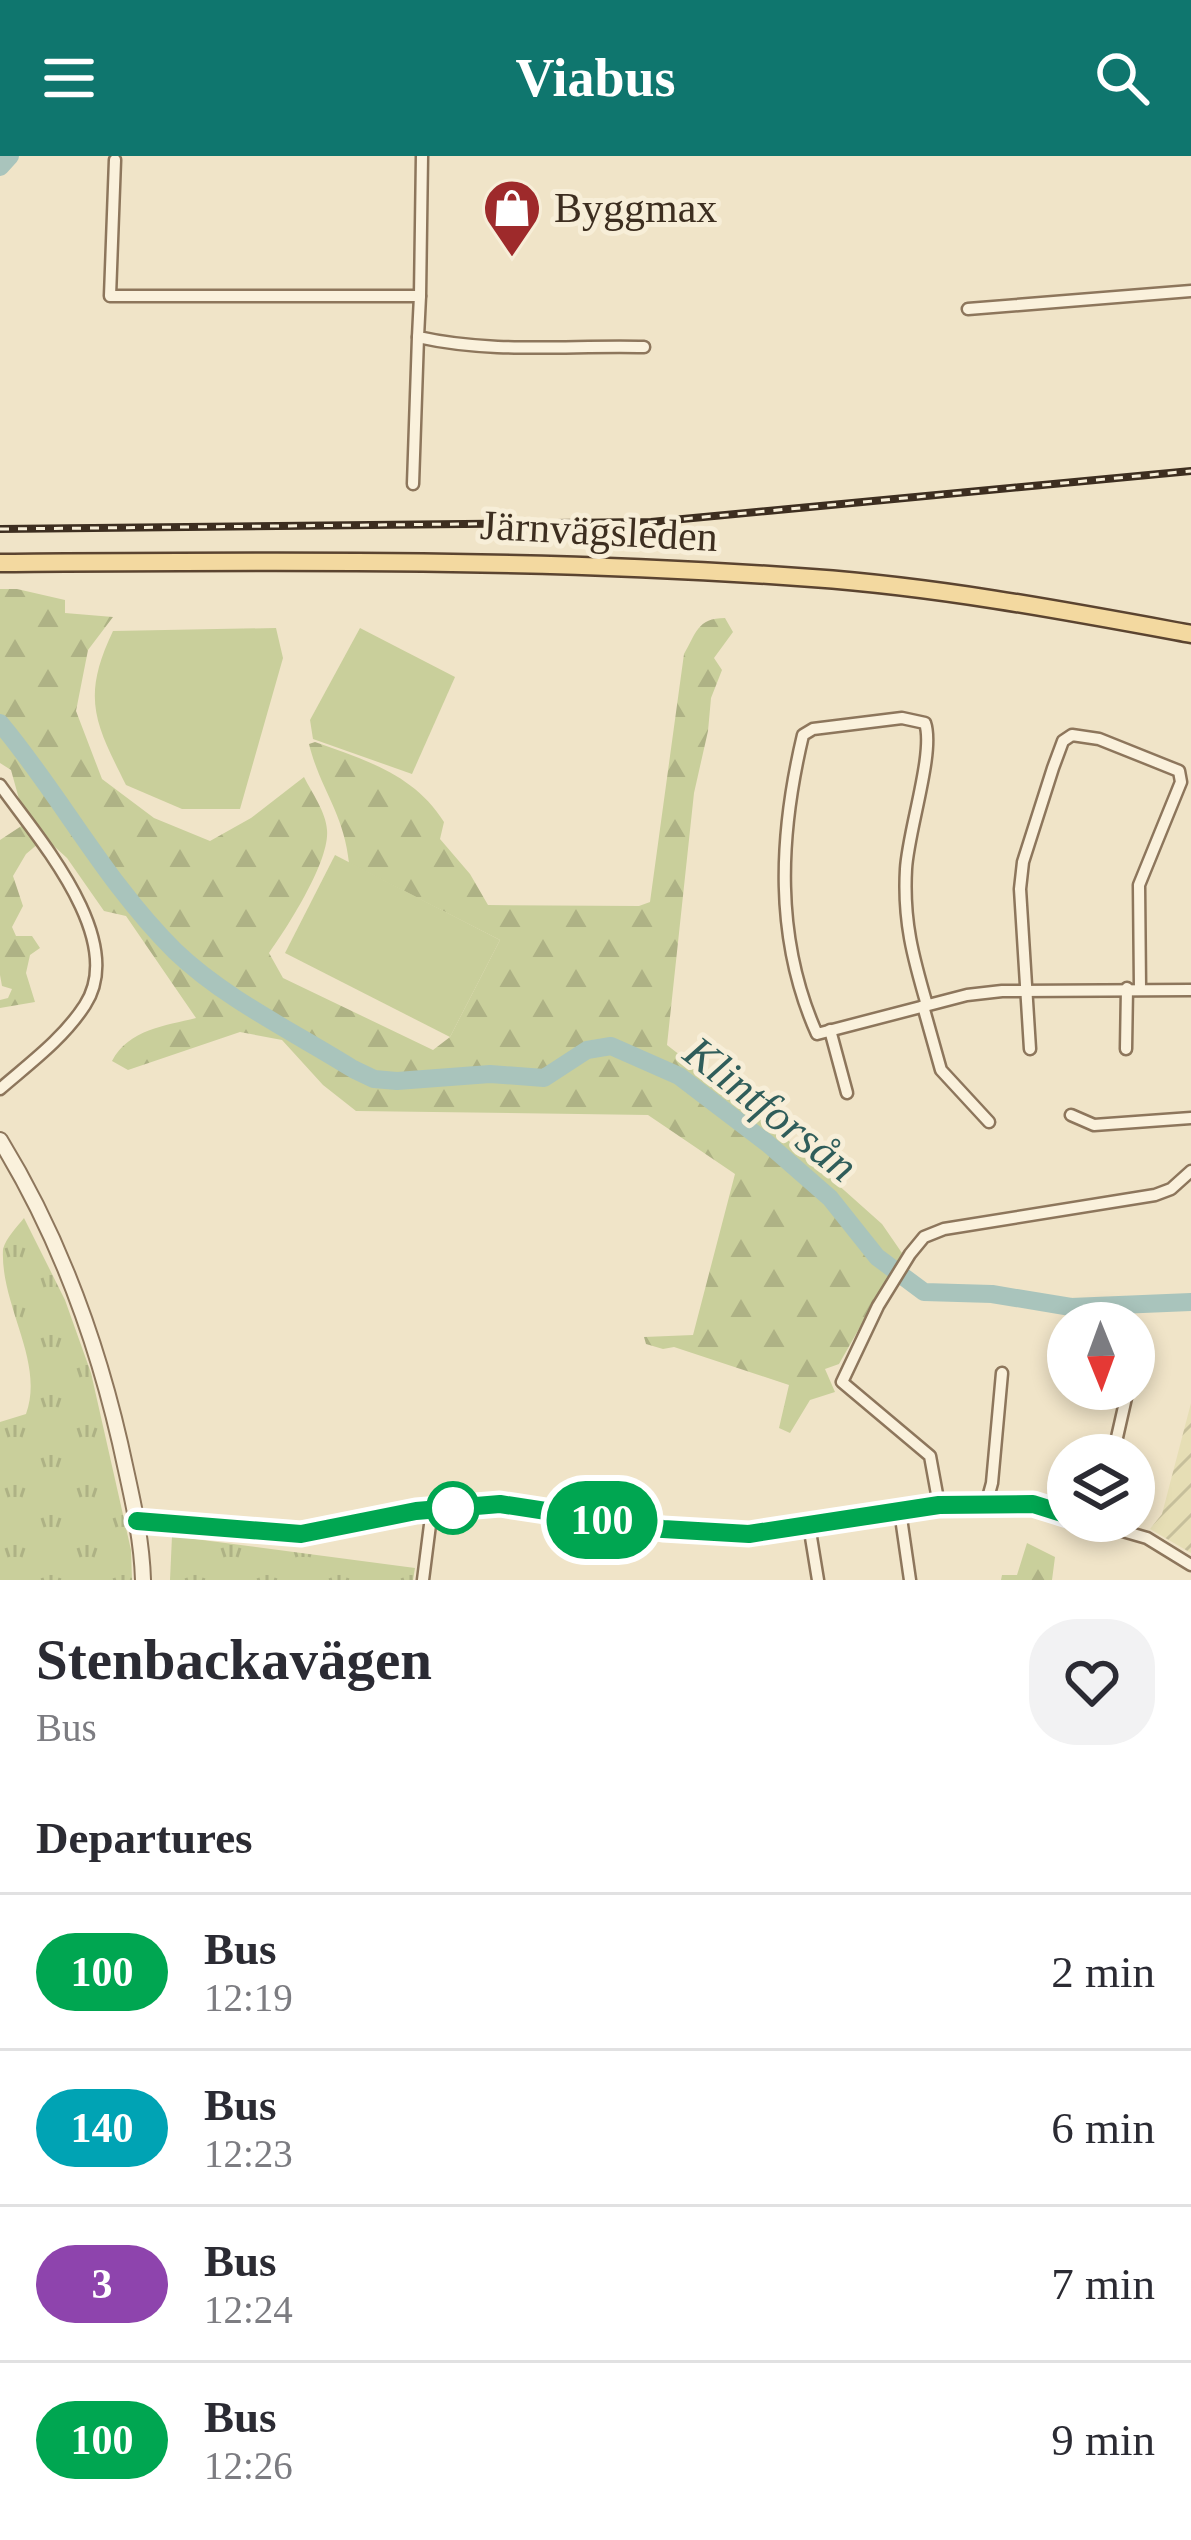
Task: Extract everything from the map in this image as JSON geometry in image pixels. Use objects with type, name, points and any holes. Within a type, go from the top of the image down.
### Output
[{"type":"main road","name":"Järnvägsleden","points":[[0,563],[416,560],[624,565],[814,578],[981,597],[1191,634]]},
{"type":"street","points":[[413,484],[422,156]]},
{"type":"street","points":[[115,160],[110,296],[420,296]]},
{"type":"street","points":[[968,308],[1191,291]]},
{"type":"street","points":[[418,338],[494,348],[644,347]]},
{"type":"street","points":[[847,1093],[793,958],[784,910],[783,865],[798,756],[802,735],[814,729],[902,718],[925,723],[929,734],[910,829],[908,940],[941,1070],[988,1122]]},
{"type":"street","points":[[1030,1049],[1020,889],[1023,862],[1063,741],[1081,735],[1179,771],[1181,782],[1139,885],[1126,1048]]},
{"type":"street","points":[[0,785],[79,904],[98,961],[87,1002],[59,1038],[0,1089]]},
{"type":"street","points":[[823,1032],[967,995],[1026,990],[1191,990]]},
{"type":"street","points":[[1071,1115],[1094,1125],[1191,1118]]},
{"type":"street","points":[[0,1140],[38,1209],[86,1323],[121,1444],[143,1580]]},
{"type":"street","points":[[939,1505],[930,1456],[842,1382],[919,1240],[930,1233],[1155,1195],[1189,1178]]},
{"type":"street","points":[[986,1505],[1002,1373]]},
{"type":"street","points":[[137,1521],[301,1534],[432,1509],[500,1504],[722,1534],[939,1505],[1033,1504],[1047,1508]]},
{"type":"street","points":[[422,1580],[432,1509]]},
{"type":"street","points":[[900,1511],[910,1580]]},
{"type":"street","points":[[809,1526],[818,1580]]},
{"type":"street","points":[[1154,1542],[1191,1565]]},
{"type":"shaded area","points":[[1191,1403],[1191,1553],[1155,1532]]},
{"type":"green space","points":[[0,589],[65,600],[65,613],[113,617],[88,650],[76,711],[102,779],[154,818],[210,841],[251,818],[304,777],[324,816],[326,843],[306,894],[269,953],[283,978],[433,1050],[450,1037],[500,940],[349,863],[342,830],[309,744],[315,742],[370,763],[418,792],[444,822],[440,839],[470,874],[488,905],[639,906],[650,902],[684,654],[703,624],[725,618],[733,632],[714,658],[722,670],[711,698],[694,793],[667,1045],[780,1133],[882,1224],[902,1253],[839,1364],[825,1369],[835,1392],[810,1400],[790,1433],[779,1428],[789,1385],[674,1347],[646,1344],[644,1337],[693,1335],[735,1174],[648,1115],[356,1111],[323,1085],[282,1040],[240,1032],[128,1070],[112,1061],[138,1035],[196,1018],[126,916],[104,911],[67,858],[45,838],[26,854],[13,876],[23,906],[12,927],[16,936],[32,936],[40,948],[30,955],[26,973],[35,1002],[0,1008],[0,1000],[8,998],[12,989],[2,986],[0,975],[0,840],[32,819],[19,799],[11,770],[0,763]]},
{"type":"green space","points":[[276,628],[283,658],[240,809],[182,809],[126,785],[96,710],[97,675],[113,631]]},
{"type":"green space","points":[[360,628],[455,677],[412,774],[313,739],[310,720]]},
{"type":"green space","points":[[335,855],[500,940],[450,1037],[285,953]]},
{"type":"green space","points":[[24,1218],[65,1300],[91,1373],[131,1550],[132,1580],[0,1580],[0,1422],[26,1414],[30,1394],[30,1374],[8,1291],[3,1249]]},
{"type":"green space","points":[[172,1536],[415,1568],[413,1580],[170,1580]]},
{"type":"green space","points":[[1027,1543],[1055,1557],[1052,1580],[1001,1580],[1002,1575],[1017,1575]]},
{"type":"waterway","name":"Klintforsån","points":[[0,167],[10,156]]},
{"type":"waterway","name":"Klintforsån","points":[[0,723],[127,897],[175,951],[238,1000],[353,1069],[374,1079],[397,1081],[490,1074],[544,1078],[587,1050],[611,1046],[679,1076],[767,1143],[830,1198],[877,1257],[924,1292],[992,1294],[1071,1307],[1191,1302]]},
{"type":"railway","points":[[0,529],[651,522],[1191,471]]},
{"type":"bus line","name":"100","points":[[137,1521],[301,1534],[416,1511],[500,1504],[663,1529],[749,1534],[939,1505],[1033,1504],[1047,1508]]},
{"type":"place","name":"Byggmax","points":[[512,259]]}]
